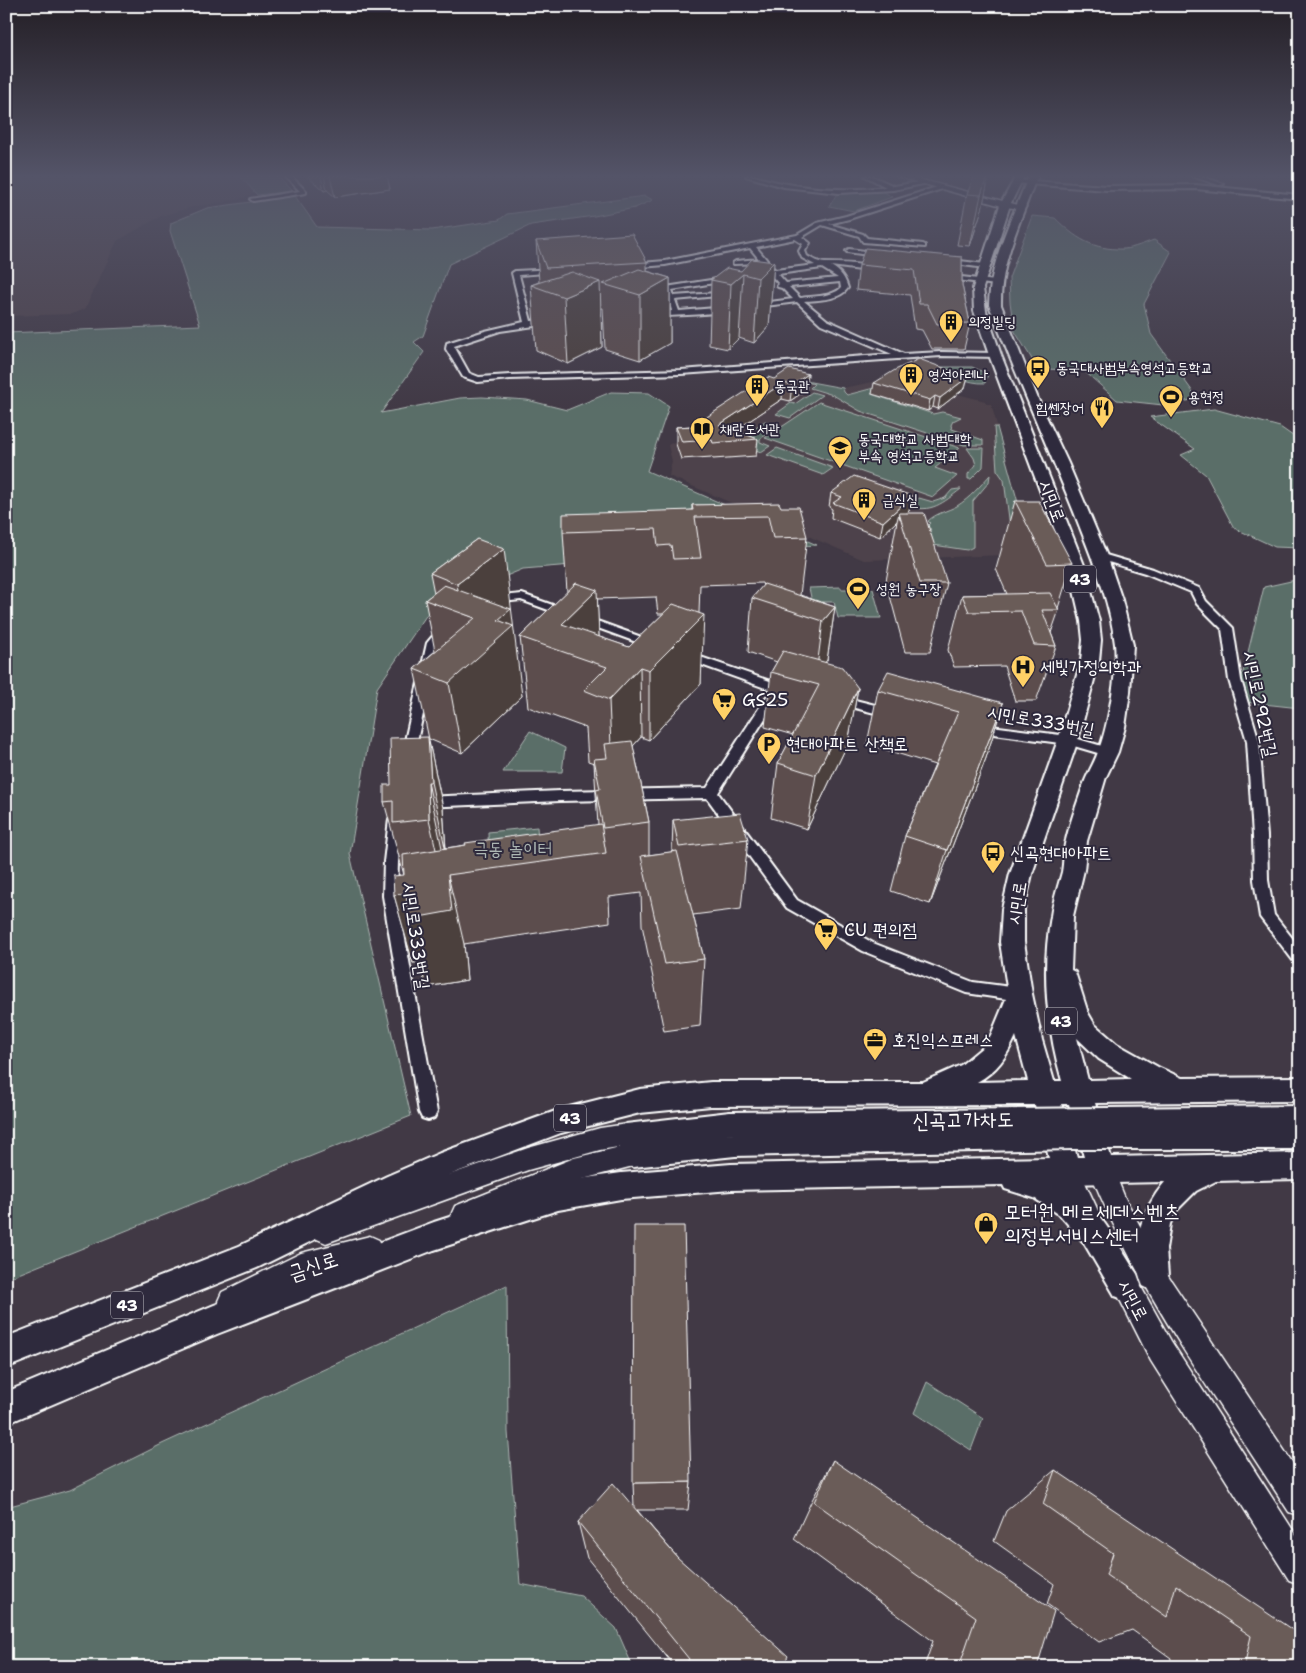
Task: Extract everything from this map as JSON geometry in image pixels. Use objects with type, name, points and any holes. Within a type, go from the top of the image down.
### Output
[{"type":"main road","name":"시민로","points":[[989,254],[982,273],[978,298],[980,311],[1076,565],[1090,621],[1092,640],[1090,661],[1068,740],[1021,874],[1013,910],[1012,942],[1028,1040],[1068,1171]]},
{"type":"main road","name":"시민로","points":[[1006,254],[996,282],[994,296],[1000,317],[1099,556],[1114,600],[1124,645],[1121,692],[1108,752],[1096,777],[1076,841],[1073,870],[1062,916],[1059,949],[1059,1000],[1065,1046],[1101,1169]]},
{"type":"main road","points":[[1059,949],[1080,1023],[1095,1041],[1130,1066],[1158,1080],[1177,1086],[1207,1088]]},
{"type":"main road","points":[[919,1094],[967,1076],[987,1061],[1000,1044],[1020,994]]},
{"type":"main road","points":[[919,1094],[1207,1088],[1300,1089]]},
{"type":"main road","name":"43","points":[[247,1258],[397,1185],[450,1162],[561,1121],[607,1108],[640,1101],[711,1094],[919,1094]]},
{"type":"main road","points":[[1153,1276],[1150,1245],[1154,1222],[1162,1206],[1178,1187],[1192,1177],[1206,1171],[1230,1166]]},
{"type":"main road","points":[[112,1362],[214,1320],[434,1236],[558,1196],[621,1186],[676,1181],[827,1174],[918,1174],[1300,1166]]},
{"type":"main road","points":[[918,1174],[1014,1179],[1035,1184],[1055,1192],[1079,1213],[1126,1285]]},
{"type":"main road","name":"금신로","points":[[6,1353],[247,1258]]},
{"type":"main road","name":"금신로","points":[[6,1408],[112,1362]]},
{"type":"street","points":[[621,266],[658,264],[707,254]]},
{"type":"street","points":[[758,254],[784,286],[817,317],[831,326],[903,356]]},
{"type":"street","points":[[748,306],[800,300],[842,292],[845,288],[843,280],[837,272],[804,257],[803,254]]},
{"type":"street","points":[[834,264],[845,254]]},
{"type":"street","points":[[880,254],[889,255]]},
{"type":"street","points":[[936,260],[982,273],[996,282]]},
{"type":"street","points":[[736,263],[764,261]]},
{"type":"street","points":[[658,264],[662,273]]},
{"type":"street","points":[[750,276],[834,264],[887,271]]},
{"type":"street","points":[[528,323],[516,273],[564,270]]},
{"type":"street","points":[[934,276],[982,273]]},
{"type":"street","points":[[668,288],[736,278]]},
{"type":"street","points":[[665,280],[676,313]]},
{"type":"street","points":[[775,287],[843,280]]},
{"type":"street","points":[[672,298],[737,291]]},
{"type":"street","points":[[646,315],[733,308]]},
{"type":"street","points":[[556,321],[528,323],[505,328],[471,336],[450,345],[466,375],[478,380],[579,374],[610,376],[903,356],[995,354]]},
{"type":"street","name":"시민로292번길","points":[[1099,556],[1149,571],[1195,590],[1201,602],[1228,628],[1235,680],[1253,741],[1260,836],[1261,880],[1267,917],[1300,959]]},
{"type":"street","points":[[478,602],[522,597],[778,689],[796,692]]},
{"type":"street","points":[[405,768],[433,643],[451,620]]},
{"type":"street","points":[[778,689],[711,793],[792,904],[862,944],[972,988],[1020,994]]},
{"type":"street","points":[[823,697],[900,715]]},
{"type":"street","name":"시민로333번길","points":[[962,726],[1068,740],[1108,752]]},
{"type":"street","name":"시민로333번길","points":[[428,1112],[390,896],[391,862],[402,806],[560,796],[711,793]]},
{"type":"street","name":"신곡고가차도","points":[[630,1146],[731,1123],[1300,1117]]},
{"type":"street","name":"신곡고가차도","points":[[630,1146],[1073,1138],[1300,1138]]},
{"type":"street","name":"금신로","points":[[247,1258],[528,1159],[600,1139],[630,1146]]},
{"type":"street","name":"금신로","points":[[112,1362],[301,1266],[402,1242],[538,1183],[630,1146]]},
{"type":"street","name":"시민로","points":[[1101,1169],[1116,1206],[1153,1276],[1300,1501]]},
{"type":"street","name":"시민로","points":[[1068,1171],[1091,1224],[1161,1351],[1300,1569]]},
{"type":"shaded area","points":[[6,254],[111,254],[85,309],[72,314],[6,316]]},
{"type":"shaded area","name":"동국대학교 사범대학 부속 영석고등학교","points":[[893,378],[991,404],[1037,567],[1005,555],[864,560],[669,476],[672,461],[668,445],[800,380],[843,388]]},
{"type":"green space","points":[[177,254],[470,254],[449,264],[423,336],[414,342],[424,352],[381,413],[460,398],[482,397],[527,400],[567,410],[611,392],[649,393],[669,406],[647,471],[817,545],[523,569],[432,607],[377,688],[350,854],[411,1116],[6,1279],[6,333],[200,325]]},
{"type":"green space","points":[[1018,254],[1170,254],[1144,304],[1151,334],[1198,399],[1163,405],[1117,400],[1083,370],[1038,369],[1014,330],[1009,278]]},
{"type":"green space","points":[[935,367],[972,367],[988,374],[985,383],[979,383],[960,378]]},
{"type":"green space","points":[[800,380],[843,388],[847,395],[874,388],[877,390],[871,394],[933,414],[942,412],[961,417],[953,421],[952,429],[983,440],[983,445],[964,445],[860,411],[833,395],[810,388],[814,384]]},
{"type":"green space","points":[[812,392],[822,395],[790,418],[776,414],[791,403],[795,404]]},
{"type":"green space","points":[[819,402],[960,448],[935,468],[957,476],[933,497],[765,438]]},
{"type":"green space","points":[[1214,409],[1280,427],[1300,441],[1300,548],[1275,547],[1234,528],[1206,475],[1181,455],[1195,449],[1150,417]]},
{"type":"green space","points":[[765,421],[779,426],[760,439],[760,442],[770,446],[761,452],[750,448],[744,435]]},
{"type":"green space","points":[[994,427],[997,427],[1035,564],[1014,557],[1004,480],[997,470]]},
{"type":"green space","points":[[777,448],[833,468],[823,475],[767,455]]},
{"type":"green space","points":[[967,448],[984,448],[983,467],[971,479],[968,479],[968,474],[976,465],[974,458]]},
{"type":"green space","points":[[990,475],[989,482],[973,501],[973,547],[967,550],[920,543],[931,529],[926,527],[930,523],[928,521],[962,503]]},
{"type":"green space","points":[[961,489],[942,503],[930,508],[923,509],[907,506],[919,498],[933,502],[945,498],[952,490]]},
{"type":"green space","points":[[1300,579],[1300,708],[1236,701],[1264,587]]},
{"type":"green space","name":"성원 농구장","points":[[841,587],[841,589],[873,589],[881,618],[838,618],[834,602],[812,602],[809,588]]},
{"type":"green space","points":[[530,731],[565,748],[562,772],[503,772]]},
{"type":"green space","name":"극동 놀이터","points":[[537,827],[540,865],[489,870],[488,832]]},
{"type":"green space","points":[[507,1285],[508,1432],[520,1584],[581,1596],[616,1628],[633,1667],[6,1667],[6,1507],[70,1490],[162,1444]]},
{"type":"green space","points":[[927,1382],[983,1418],[971,1450],[914,1413]]},
{"type":"building","points":[[541,254],[643,254],[647,262],[546,268]]},
{"type":"building","points":[[863,254],[930,254],[962,257],[962,285],[970,323],[937,324],[927,304],[919,304],[914,270],[859,265]]},
{"type":"building","points":[[752,259],[774,262],[758,278],[743,274],[731,284],[711,280],[727,268],[741,271]]},
{"type":"building","points":[[639,269],[670,278],[640,295],[603,284]]},
{"type":"building","points":[[572,272],[600,282],[564,297],[531,285]]},
{"type":"building","points":[[919,359],[968,377],[940,398],[935,396],[930,400],[874,383],[895,370]]},
{"type":"building","points":[[789,369],[808,374],[792,385],[783,383],[719,425],[758,439],[713,443],[712,440],[682,442],[676,427],[693,426],[768,377],[774,379]]},
{"type":"building","points":[[854,476],[912,496],[883,522],[833,503],[842,497],[831,493]]},
{"type":"building","points":[[1015,501],[1039,501],[1072,563],[1047,564]]},
{"type":"building","points":[[779,503],[781,507],[799,507],[807,537],[773,538],[768,516],[695,517],[701,558],[673,559],[671,545],[658,546],[656,529],[563,532],[563,514],[693,510],[692,505]]},
{"type":"building","points":[[899,513],[924,513],[947,583],[920,583]]},
{"type":"building","points":[[477,539],[504,549],[457,584],[430,573]]},
{"type":"building","points":[[576,583],[597,590],[562,624],[629,647],[673,604],[704,615],[649,670],[640,667],[609,700],[584,690],[607,667],[520,637]]},
{"type":"building","points":[[764,584],[835,607],[823,621],[752,598]]},
{"type":"building","points":[[444,585],[511,609],[498,620],[513,626],[449,683],[414,669],[475,618],[425,600]]},
{"type":"building","points":[[1050,593],[1059,610],[1042,610],[1056,646],[1034,645],[1021,611],[969,612],[962,595]]},
{"type":"building","points":[[783,651],[842,667],[858,688],[816,775],[778,763],[819,685],[771,672]]},
{"type":"building","points":[[888,671],[1003,703],[947,850],[905,836],[958,712],[878,690]]},
{"type":"building","points":[[428,737],[431,782],[428,782],[429,819],[393,823],[393,801],[384,802],[384,785],[391,785],[390,738]]},
{"type":"building","points":[[632,741],[649,822],[603,828],[596,790],[600,789],[594,759],[607,758],[605,744]]},
{"type":"building","points":[[740,813],[748,839],[679,847],[673,820]]},
{"type":"building","points":[[601,824],[606,853],[448,875],[452,911],[408,919],[406,893],[394,895],[393,876],[404,875],[403,855],[466,845],[465,843]]},
{"type":"building","points":[[677,851],[704,959],[665,964],[641,856]]},
{"type":"building","points":[[634,1226],[684,1226],[691,1482],[633,1483]]},
{"type":"building","points":[[833,1460],[1054,1611],[1037,1667],[959,1667],[976,1617],[814,1502]]},
{"type":"building","points":[[1055,1470],[1300,1635],[1300,1645],[1295,1667],[1244,1667],[1251,1636],[1176,1585],[1167,1617],[1106,1575],[1113,1553],[1043,1504]]},
{"type":"building","points":[[613,1483],[677,1557],[788,1656],[782,1667],[684,1667],[689,1659],[578,1522]]},
{"type":"place","name":"의정빌딩","points":[[951,343]]},
{"type":"place","name":"동국대사범부속영석고등학교","points":[[1038,389]]},
{"type":"place","name":"영석아레나","points":[[911,396]]},
{"type":"place","name":"동국관","points":[[757,407]]},
{"type":"place","name":"용현정","points":[[1171,418]]},
{"type":"place","name":"힘쎈장어","points":[[1102,429]]},
{"type":"place","name":"채란도서관","points":[[702,450]]},
{"type":"place","name":"동국대학교 사범대학 부속 영석고등학교","points":[[840,469]]},
{"type":"place","name":"급식실","points":[[864,521]]},
{"type":"place","name":"성원 농구장","points":[[858,610]]},
{"type":"place","name":"세빛가정의학과","points":[[1023,688]]},
{"type":"place","name":"GS25","points":[[724,721]]},
{"type":"place","name":"현대아파트 산책로","points":[[769,765]]},
{"type":"place","name":"신곡현대아파트","points":[[993,874]]},
{"type":"place","name":"CU 편의점","points":[[826,951]]},
{"type":"place","name":"호진익스프레스","points":[[875,1061]]},
{"type":"place","name":"모터원 메르세데스벤츠 의정부서비스센터","points":[[986,1245]]}]
